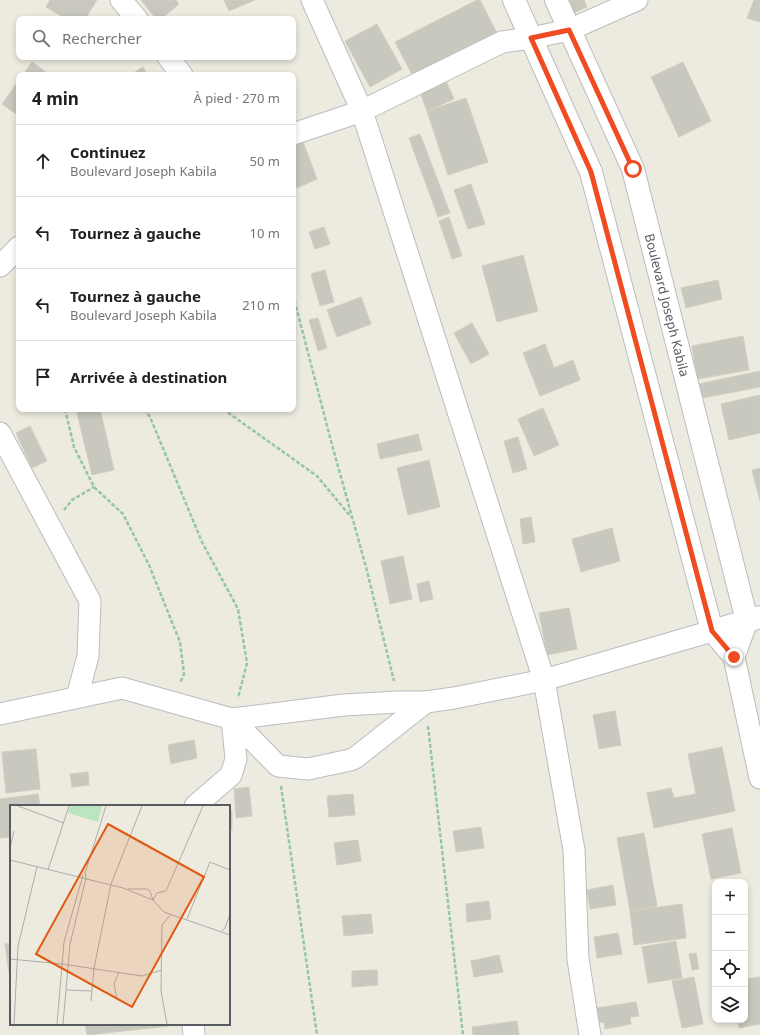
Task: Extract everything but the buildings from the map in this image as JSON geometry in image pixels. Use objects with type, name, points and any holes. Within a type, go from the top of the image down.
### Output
[{"type":"street","points":[[121,0],[134,16]]},
{"type":"street","points":[[312,0],[362,111],[544,680],[574,850],[578,959],[590,1035]]},
{"type":"street","points":[[514,0],[591,172],[712,631],[734,657],[760,778]]},
{"type":"street","name":"Boulevard Joseph Kabila","points":[[556,0],[633,169],[753,619]]},
{"type":"street","points":[[296,133],[362,111],[502,42],[569,30],[637,0]]},
{"type":"street","points":[[170,60],[180,72]]},
{"type":"street","points":[[0,266],[16,250]]},
{"type":"street","points":[[0,433],[90,601],[88,656],[78,697]]},
{"type":"street","points":[[0,714],[122,688],[232,720],[344,705],[426,702],[544,680],[753,619]]},
{"type":"street","points":[[734,657],[753,619]]},
{"type":"street","points":[[232,720],[278,766],[308,768],[350,760],[360,754],[426,702]]},
{"type":"street","points":[[196,805],[231,776],[236,760],[232,720]]},
{"type":"street","points":[[193,1025],[194,1035]]},
{"type":"path","points":[[296,307],[366,567],[398,702]]},
{"type":"path","points":[[66,412],[74,447],[94,486],[123,514],[149,565],[180,642],[184,674],[171,702]]},
{"type":"path","points":[[146,412],[150,417],[202,542],[238,609],[247,663],[232,720]]},
{"type":"path","points":[[226,412],[317,476],[353,518]]},
{"type":"path","points":[[51,528],[72,500],[94,486]]},
{"type":"path","points":[[426,702],[463,1035]]},
{"type":"path","points":[[278,766],[317,1035]]},
{"type":"route","points":[[633,169],[569,30],[531,38],[591,172],[712,631],[734,657]]}]
